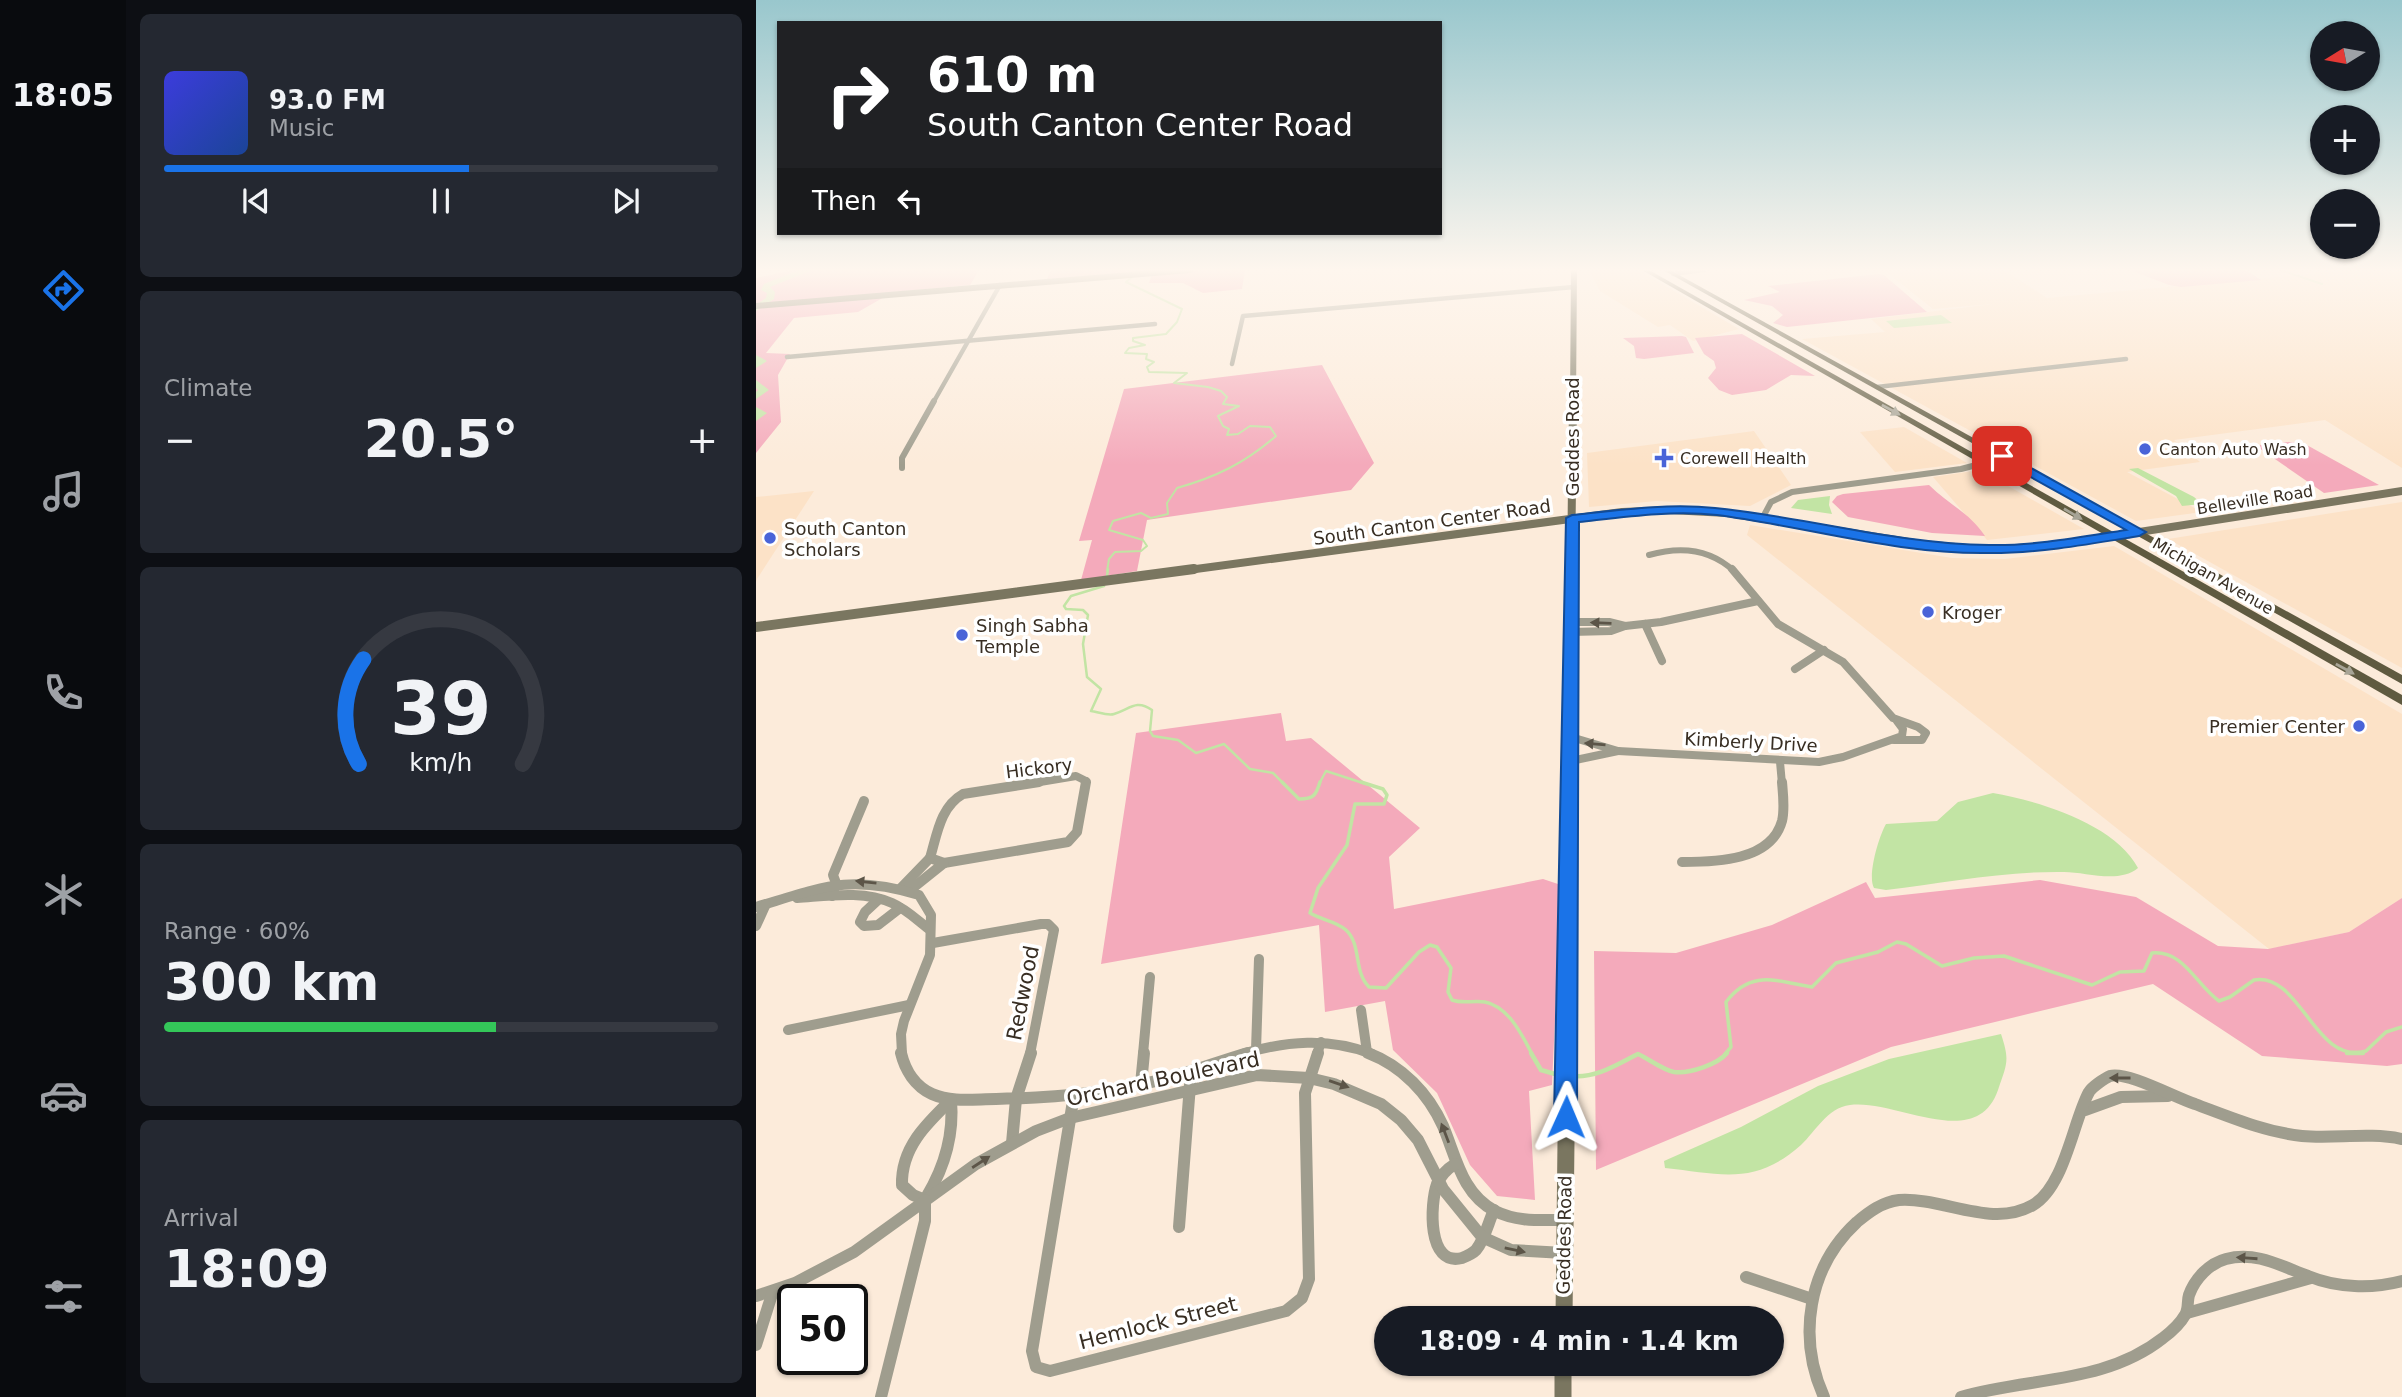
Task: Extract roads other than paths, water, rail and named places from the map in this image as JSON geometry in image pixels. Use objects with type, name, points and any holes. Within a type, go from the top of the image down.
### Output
[{"type":"main road","name":"Geddes Road","points":[[1564,1306],[1574,335]]},
{"type":"main road","name":"Michigan Avenue","points":[[1760,335],[2402,701]]},
{"type":"main road","name":"Michigan Avenue","points":[[1784,335],[2317,631],[2402,681]]},
{"type":"main road","points":[[1856,390],[1869,393],[1876,392],[1877,387]]},
{"type":"main road","points":[[1926,430],[1931,425],[1948,426]]},
{"type":"main road","name":"Belleville Road","points":[[2112,536],[2402,491]]},
{"type":"main road","name":"South Canton Center Road","points":[[756,627],[1572,518],[1670,510],[1714,511],[1763,517],[1905,542],[1963,548],[2022,548],[2112,536]]},
{"type":"main road","points":[[2288,637],[2312,641],[2318,638],[2317,631]]},
{"type":"main road","points":[[2369,682],[2372,677],[2380,675],[2402,681]]},
{"type":"main road","points":[[1563,1376],[1563,1397]]},
{"type":"street","points":[[902,468],[902,458],[971,335]]},
{"type":"street","points":[[787,357],[1032,335]]},
{"type":"street","points":[[1232,364],[1238,335]]},
{"type":"street","points":[[1877,387],[2126,359]]},
{"type":"street","points":[[1763,517],[1771,502],[1792,492],[1961,469],[1984,463]]},
{"type":"street","points":[[1648,555],[1664,551],[1692,550],[1711,554],[1730,567],[1745,581],[1758,601],[1781,626],[1851,669],[1897,721],[1903,733],[1894,740]]},
{"type":"street","points":[[1571,627],[1609,622],[1625,626],[1645,624],[1758,601]]},
{"type":"street","points":[[1645,624],[1662,661]]},
{"type":"street","points":[[1795,669],[1824,650]]},
{"type":"street","name":"Kimberly Drive","points":[[1570,737],[1586,744],[1609,745],[1618,751],[1780,762],[1828,761],[1894,740],[1918,741],[1926,736],[1921,728],[1897,721]]},
{"type":"street","name":"Kimberly Drive","points":[[1571,761],[1587,756],[1609,756],[1618,751]]},
{"type":"street","points":[[1682,862],[1714,861],[1748,853],[1773,838],[1783,814],[1780,762]]},
{"type":"street","name":"Hickory","points":[[905,890],[930,858],[947,807],[959,796],[1076,776],[1086,780],[1077,832],[1068,842],[944,863],[930,858]]},
{"type":"street","points":[[832,896],[836,883],[833,875],[864,801]]},
{"type":"street","name":"Hickory","points":[[905,890],[944,863]]},
{"type":"street","points":[[756,926],[761,906],[836,883],[868,881],[919,895],[931,915],[929,929],[933,943]]},
{"type":"street","points":[[879,899],[862,916],[860,922],[864,926],[878,925],[905,890]]},
{"type":"street","points":[[788,898],[832,896],[879,899],[896,905],[929,929]]},
{"type":"street","name":"Redwood","points":[[933,943],[1041,924],[1053,928],[1028,1066],[1016,1099],[1012,1143]]},
{"type":"street","name":"Orchard Boulevard","points":[[933,943],[928,965],[909,1005],[901,1032],[903,1061],[921,1088],[935,1096],[951,1100],[1074,1095],[1141,1084],[1191,1072],[1256,1050],[1289,1043],[1321,1042],[1367,1052],[1398,1070],[1420,1090],[1442,1125],[1455,1164],[1470,1189],[1494,1210],[1529,1221],[1564,1220]]},
{"type":"street","points":[[1256,1050],[1259,959]]},
{"type":"street","points":[[1141,1084],[1150,977]]},
{"type":"street","points":[[788,1030],[909,1005]]},
{"type":"street","points":[[1362,1010],[1367,1052]]},
{"type":"street","name":"Hemlock Street","points":[[1074,1095],[1032,1350],[1036,1367],[1042,1370],[1286,1311],[1302,1298],[1308,1279],[1305,1093],[1321,1042]]},
{"type":"street","points":[[1178,1227],[1191,1072]]},
{"type":"street","name":"Orchard Boulevard","points":[[756,1296],[773,1291],[854,1252],[890,1229],[925,1200],[1012,1143],[1070,1118],[1257,1075],[1310,1077],[1353,1089],[1390,1112],[1421,1145],[1432,1163],[1438,1182],[1481,1237],[1518,1252],[1564,1253]]},
{"type":"street","points":[[1824,1397],[1817,1382],[1810,1348],[1812,1299],[1821,1270],[1834,1247],[1857,1221],[1880,1206],[1903,1200],[1927,1199],[1978,1213],[2000,1215],[2020,1211],[2035,1204],[2050,1188],[2085,1110],[2090,1090],[2111,1076],[2126,1076],[2249,1125],[2287,1134],[2319,1137],[2382,1135],[2402,1139]]},
{"type":"street","points":[[2085,1110],[2121,1097],[2171,1096]]},
{"type":"street","points":[[881,1397],[925,1221],[925,1200],[913,1195],[902,1185],[903,1160],[927,1123],[951,1100]]},
{"type":"street","name":"Orchard Boulevard","points":[[925,1200],[940,1177],[946,1157],[953,1128],[951,1100]]},
{"type":"street","points":[[1455,1164],[1446,1170],[1438,1182],[1433,1208],[1438,1251],[1451,1260],[1475,1252],[1494,1210]]},
{"type":"street","points":[[1961,1397],[2008,1384],[2075,1377],[2115,1367],[2145,1351],[2173,1330],[2187,1312],[2188,1296],[2200,1276],[2223,1259],[2238,1256],[2256,1258],[2287,1266],[2311,1278],[2369,1287],[2402,1281]]},
{"type":"street","points":[[1746,1277],[1812,1299]]},
{"type":"street","points":[[2187,1312],[2210,1309],[2271,1288],[2311,1278]]},
{"type":"street","points":[[756,1345],[773,1291]]},
{"type":"waterway","points":[[1107,571],[1109,559],[1115,552],[1141,551],[1147,546],[1143,540],[1109,530],[1113,521],[1141,513],[1151,518],[1168,514],[1167,503],[1177,488],[1230,468],[1276,436],[1270,427],[1250,426],[1238,434],[1227,435],[1229,429],[1223,426],[1218,416],[1239,406],[1223,404],[1227,397],[1221,391],[1174,383],[1187,373],[1149,372],[1147,367],[1154,362],[1146,359],[1147,354],[1125,353],[1129,348],[1145,345],[1133,341],[1133,338],[1156,335]]},
{"type":"waterway","points":[[756,358],[763,361],[756,365]]},
{"type":"waterway","points":[[756,383],[764,390],[756,396]]},
{"type":"waterway","points":[[756,410],[762,413],[756,418]]},
{"type":"waterway","points":[[1107,576],[1108,569]]},
{"type":"waterway","points":[[1104,586],[1071,596],[1064,606],[1066,609],[1083,610],[1088,615],[1083,644],[1087,677],[1101,689],[1091,711],[1112,714],[1142,705],[1152,710],[1150,731],[1153,736],[1178,740],[1196,753],[1224,744],[1250,769],[1273,773],[1299,799],[1314,795],[1320,782]]},
{"type":"waterway","points":[[1320,782],[1326,771],[1366,784]]},
{"type":"waterway","points":[[1361,782],[1383,789],[1387,795],[1384,804],[1355,804],[1347,845],[1318,888],[1310,913],[1342,927],[1351,936],[1361,973],[1369,987],[1386,988],[1419,952],[1430,945],[1437,947],[1451,968],[1448,992],[1452,1000],[1494,1005],[1514,1023],[1532,1054]]},
{"type":"waterway","points":[[1725,1054],[1731,1047],[1726,1002],[1745,985],[1755,981],[1776,980],[1812,987],[1836,963],[1878,952],[1897,942],[1906,944],[1942,966],[1974,958],[2004,956],[2092,985],[2120,972],[2144,971],[2152,953],[2163,954],[2181,963],[2219,1001],[2230,997],[2254,980],[2270,981],[2284,990],[2334,1045],[2348,1052],[2366,1051],[2386,1032],[2402,1027]]},
{"type":"waterway","points":[[1531,1053],[1541,1070],[1562,1076]]},
{"type":"waterway","points":[[1572,1076],[1598,1073],[1638,1054],[1670,1071],[1695,1070],[1727,1053]]},
{"type":"waterway","points":[[2347,1053],[2363,1053]]},
{"type":"place","name":"Canton Auto Wash","points":[[2145,449]]},
{"type":"place","name":"Corewell Health","points":[[1664,458]]},
{"type":"place","name":"South Canton Scholars","points":[[770,538]]},
{"type":"place","name":"Kroger","points":[[1928,612]]},
{"type":"place","name":"Singh Sabha Temple","points":[[962,635]]},
{"type":"place","name":"Premier Center","points":[[2359,726]]}]
